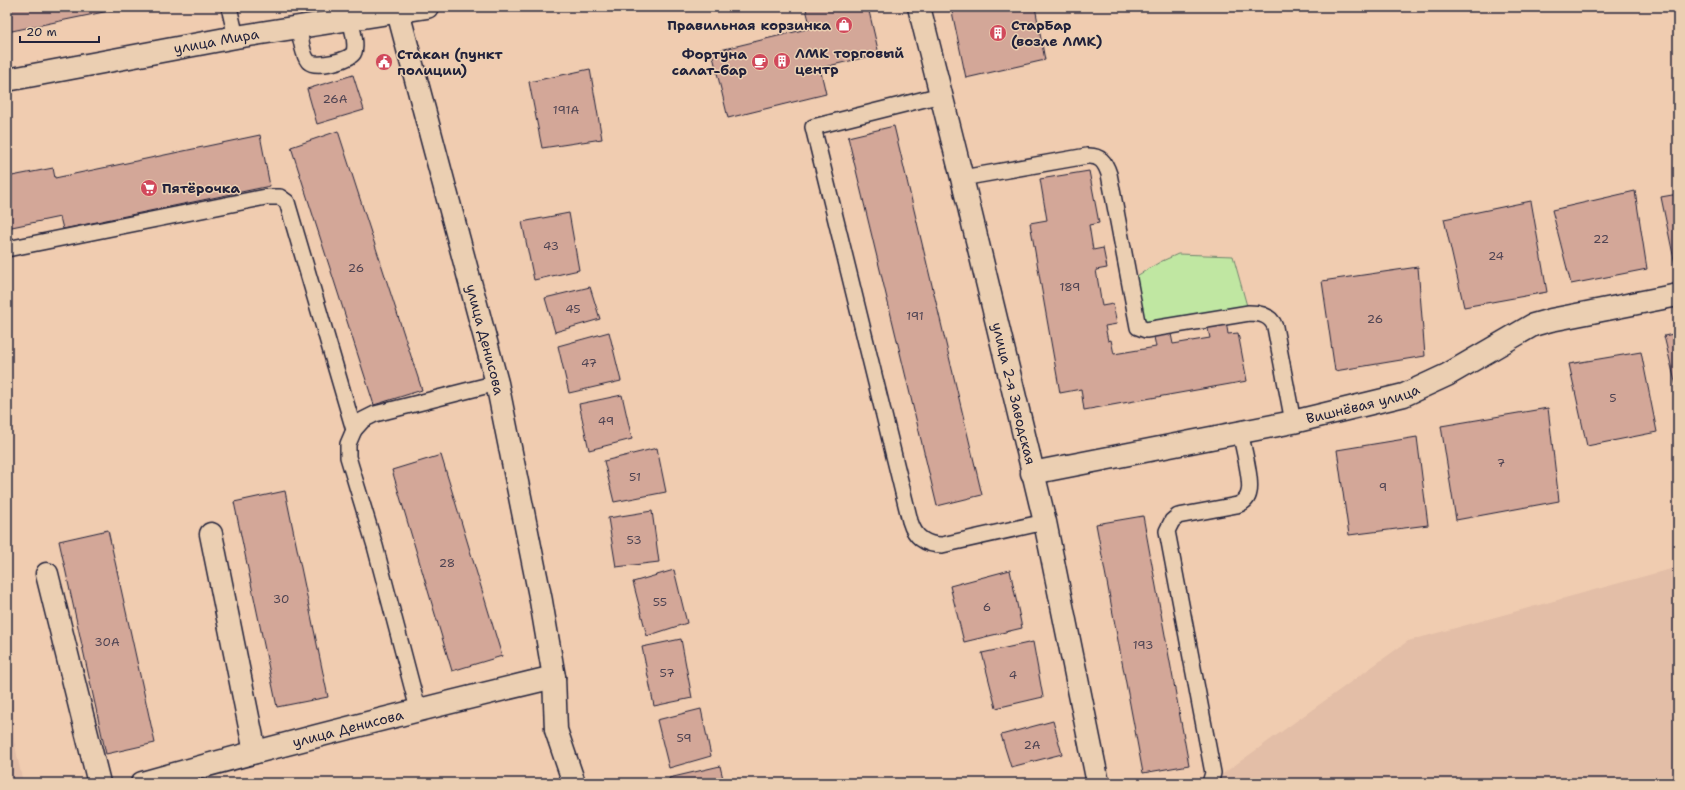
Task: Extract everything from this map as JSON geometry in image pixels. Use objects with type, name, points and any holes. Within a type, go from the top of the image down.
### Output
[{"type":"street","name":"улица Мира","points":[[7,80],[236,37],[350,19],[397,9],[427,7]]},
{"type":"street","name":"улица 2-я Заводская","points":[[919,7],[1045,522],[1098,783]]},
{"type":"street","name":"улица Денисова","points":[[397,9],[497,383],[541,601],[554,677],[556,730],[574,783]]},
{"type":"street","name":"Вишнёвая улица","points":[[1032,473],[1293,422],[1404,395],[1447,376],[1533,325],[1551,320],[1678,295]]},
{"type":"street","points":[[211,534],[255,752]]},
{"type":"street","points":[[47,574],[99,783]]},
{"type":"street","name":"улица Денисова","points":[[142,783],[418,709],[554,677]]},
{"type":"lane","points":[[229,7],[236,37]]},
{"type":"lane","points":[[298,27],[306,59],[312,64],[318,65],[347,59],[353,55],[355,48],[350,19]]},
{"type":"lane","points":[[941,95],[813,127],[910,521],[918,537],[926,542],[942,545],[1045,522]]},
{"type":"lane","points":[[962,178],[1087,156],[1098,157],[1104,163],[1109,174],[1138,327],[1146,330],[1249,313],[1266,316],[1272,321],[1275,327],[1293,422]]},
{"type":"lane","points":[[7,249],[266,197],[276,196],[283,198],[287,202],[354,430]]},
{"type":"lane","points":[[418,709],[375,546],[348,457],[348,444],[354,430],[363,420],[375,414],[497,383]]},
{"type":"lane","points":[[1210,783],[1213,773],[1167,532],[1172,521],[1178,516],[1236,505],[1245,501],[1250,489],[1240,432]]},
{"type":"shaded area","points":[[1678,567],[1678,783],[1210,783],[1408,641]]},
{"type":"shaded area","points":[[7,634],[11,647],[14,741],[23,783],[7,783]]},
{"type":"green space","points":[[1178,254],[1233,256],[1247,306],[1142,324],[1135,277],[1160,262]]},
{"type":"building","points":[[7,7],[128,7],[7,32]]},
{"type":"building","name":"ЛМК торговый центр","points":[[814,7],[868,7],[879,54],[820,68],[826,94],[728,118],[712,52],[811,28],[806,9]]},
{"type":"building","name":"СтарБар (возле ЛМК)","points":[[951,7],[1035,7],[1045,60],[966,78]]},
{"type":"building","points":[[590,69],[602,139],[542,148],[529,82]]},
{"type":"building","points":[[353,75],[364,110],[317,124],[307,89]]},
{"type":"building","points":[[894,126],[982,495],[937,506],[848,137]]},
{"type":"building","points":[[338,131],[422,390],[374,405],[291,147]]},
{"type":"building","points":[[260,135],[270,186],[63,229],[60,217],[7,228],[7,177],[53,168],[55,178]]},
{"type":"building","points":[[1089,171],[1099,223],[1089,225],[1093,250],[1103,248],[1107,268],[1096,270],[1102,306],[1113,304],[1117,324],[1105,326],[1108,341],[1111,340],[1114,354],[1156,347],[1153,332],[1170,329],[1173,344],[1210,338],[1207,324],[1226,321],[1228,334],[1238,333],[1247,381],[1084,410],[1081,389],[1060,393],[1030,223],[1047,220],[1040,179]]},
{"type":"building","points":[[1635,191],[1647,269],[1571,284],[1552,210]]},
{"type":"building","points":[[1678,194],[1678,269],[1676,269],[1661,197]]},
{"type":"building","points":[[1531,201],[1547,292],[1464,307],[1444,219]]},
{"type":"building","points":[[569,213],[579,270],[534,280],[522,222]]},
{"type":"building","points":[[1418,267],[1425,356],[1335,371],[1322,281]]},
{"type":"building","points":[[590,287],[600,319],[555,332],[545,298]]},
{"type":"building","points":[[609,332],[621,381],[569,393],[558,346]]},
{"type":"building","points":[[1678,333],[1678,394],[1664,336]]},
{"type":"building","points":[[1641,352],[1657,432],[1587,446],[1569,364]]},
{"type":"building","points":[[622,395],[632,439],[589,450],[579,404]]},
{"type":"building","points":[[1548,408],[1559,501],[1456,520],[1441,426]]},
{"type":"building","points":[[1417,437],[1428,525],[1349,535],[1337,450]]},
{"type":"building","points":[[657,448],[666,492],[614,502],[604,461]]},
{"type":"building","points":[[441,455],[502,656],[452,671],[392,470]]},
{"type":"building","points":[[285,491],[328,697],[277,707],[234,502]]},
{"type":"building","points":[[652,511],[659,562],[616,567],[608,518]]},
{"type":"building","points":[[1143,516],[1189,765],[1143,773],[1096,524]]},
{"type":"building","points":[[108,530],[155,743],[106,754],[59,541]]},
{"type":"building","points":[[674,570],[687,623],[647,636],[633,582]]},
{"type":"building","points":[[1010,570],[1022,628],[964,642],[950,586]]},
{"type":"building","points":[[681,639],[692,698],[654,706],[642,647]]},
{"type":"building","points":[[1033,642],[1043,697],[996,708],[982,653]]},
{"type":"building","points":[[701,709],[711,756],[669,768],[657,720]]},
{"type":"building","points":[[1053,721],[1062,754],[1011,767],[1001,735]]},
{"type":"building","points":[[720,766],[724,783],[670,783],[669,778]]},
{"type":"place","name":"Правильная корзинка","points":[[844,25]]},
{"type":"place","name":"СтарБар (возле ЛМК)","points":[[998,33]]},
{"type":"place","name":"ЛМК торговый центр","points":[[782,61]]},
{"type":"place","name":"Стакан (пункт полиции)","points":[[384,62]]},
{"type":"place","name":"Фортуна салат-бар","points":[[760,62]]},
{"type":"place","name":"Пятёрочка","points":[[149,188]]}]
